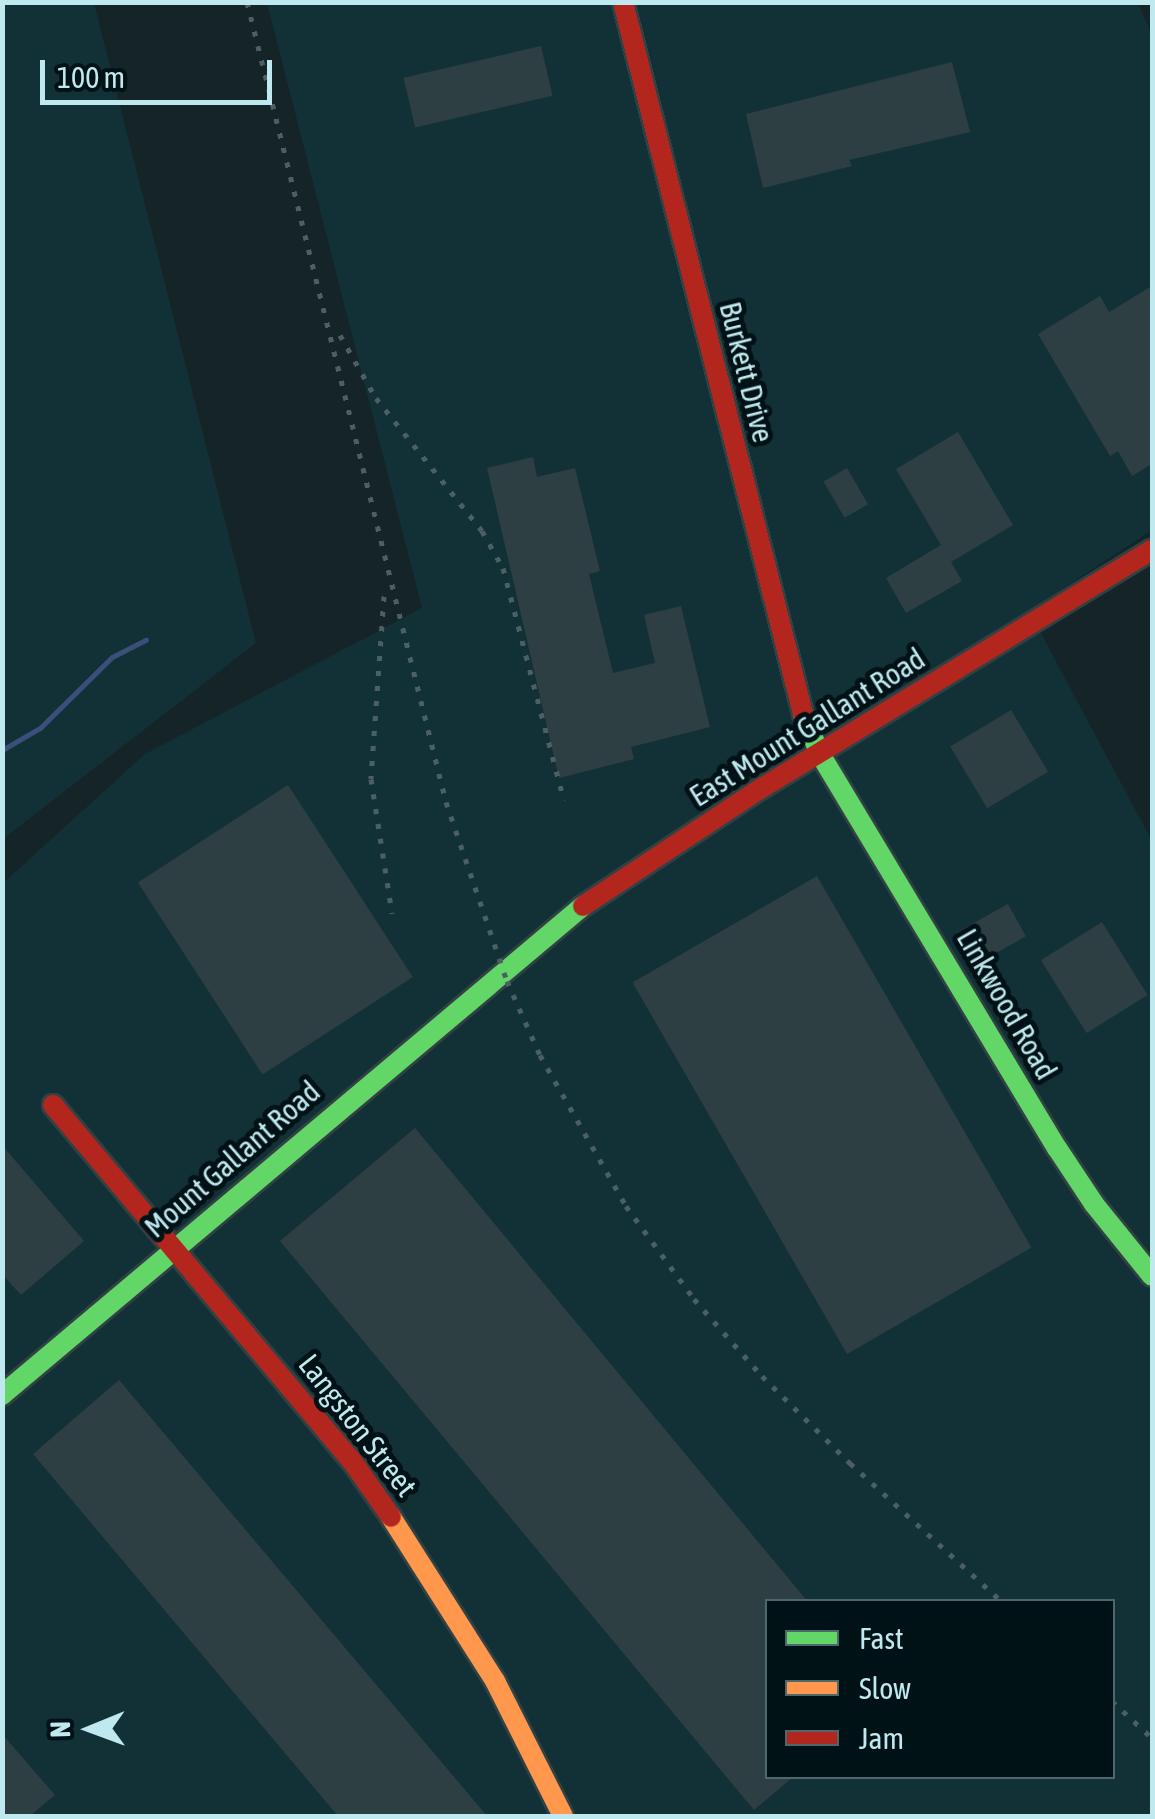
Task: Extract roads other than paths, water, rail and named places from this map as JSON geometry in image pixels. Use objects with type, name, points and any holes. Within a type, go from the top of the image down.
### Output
[{"type":"street","name":"Burkett Drive","points":[[623,2],[799,704],[820,754]]},
{"type":"street","name":"East Mount Gallant Road","points":[[502,968],[558,922],[820,754],[1152,550]]},
{"type":"street","name":"Linkwood Road","points":[[820,754],[894,870],[1056,1148],[1094,1204],[1152,1276]]},
{"type":"street","name":"Mount Gallant Road","points":[[2,1396],[502,968]]},
{"type":"street","name":"Langston Street","points":[[53,1106],[176,1247],[352,1461],[430,1574],[495,1681],[563,1816]]},
{"type":"waterway","points":[[2,750],[40,728],[112,657],[146,640]]},
{"type":"railway","points":[[247,2],[446,802],[507,981],[540,1055],[626,1206],[694,1299],[762,1376],[850,1463],[999,1599]]},
{"type":"railway","points":[[340,335],[376,398],[482,531],[503,568],[564,800]]},
{"type":"railway","points":[[384,596],[371,779],[392,913]]},
{"type":"railway","points":[[1115,1704],[1152,1738]]}]
